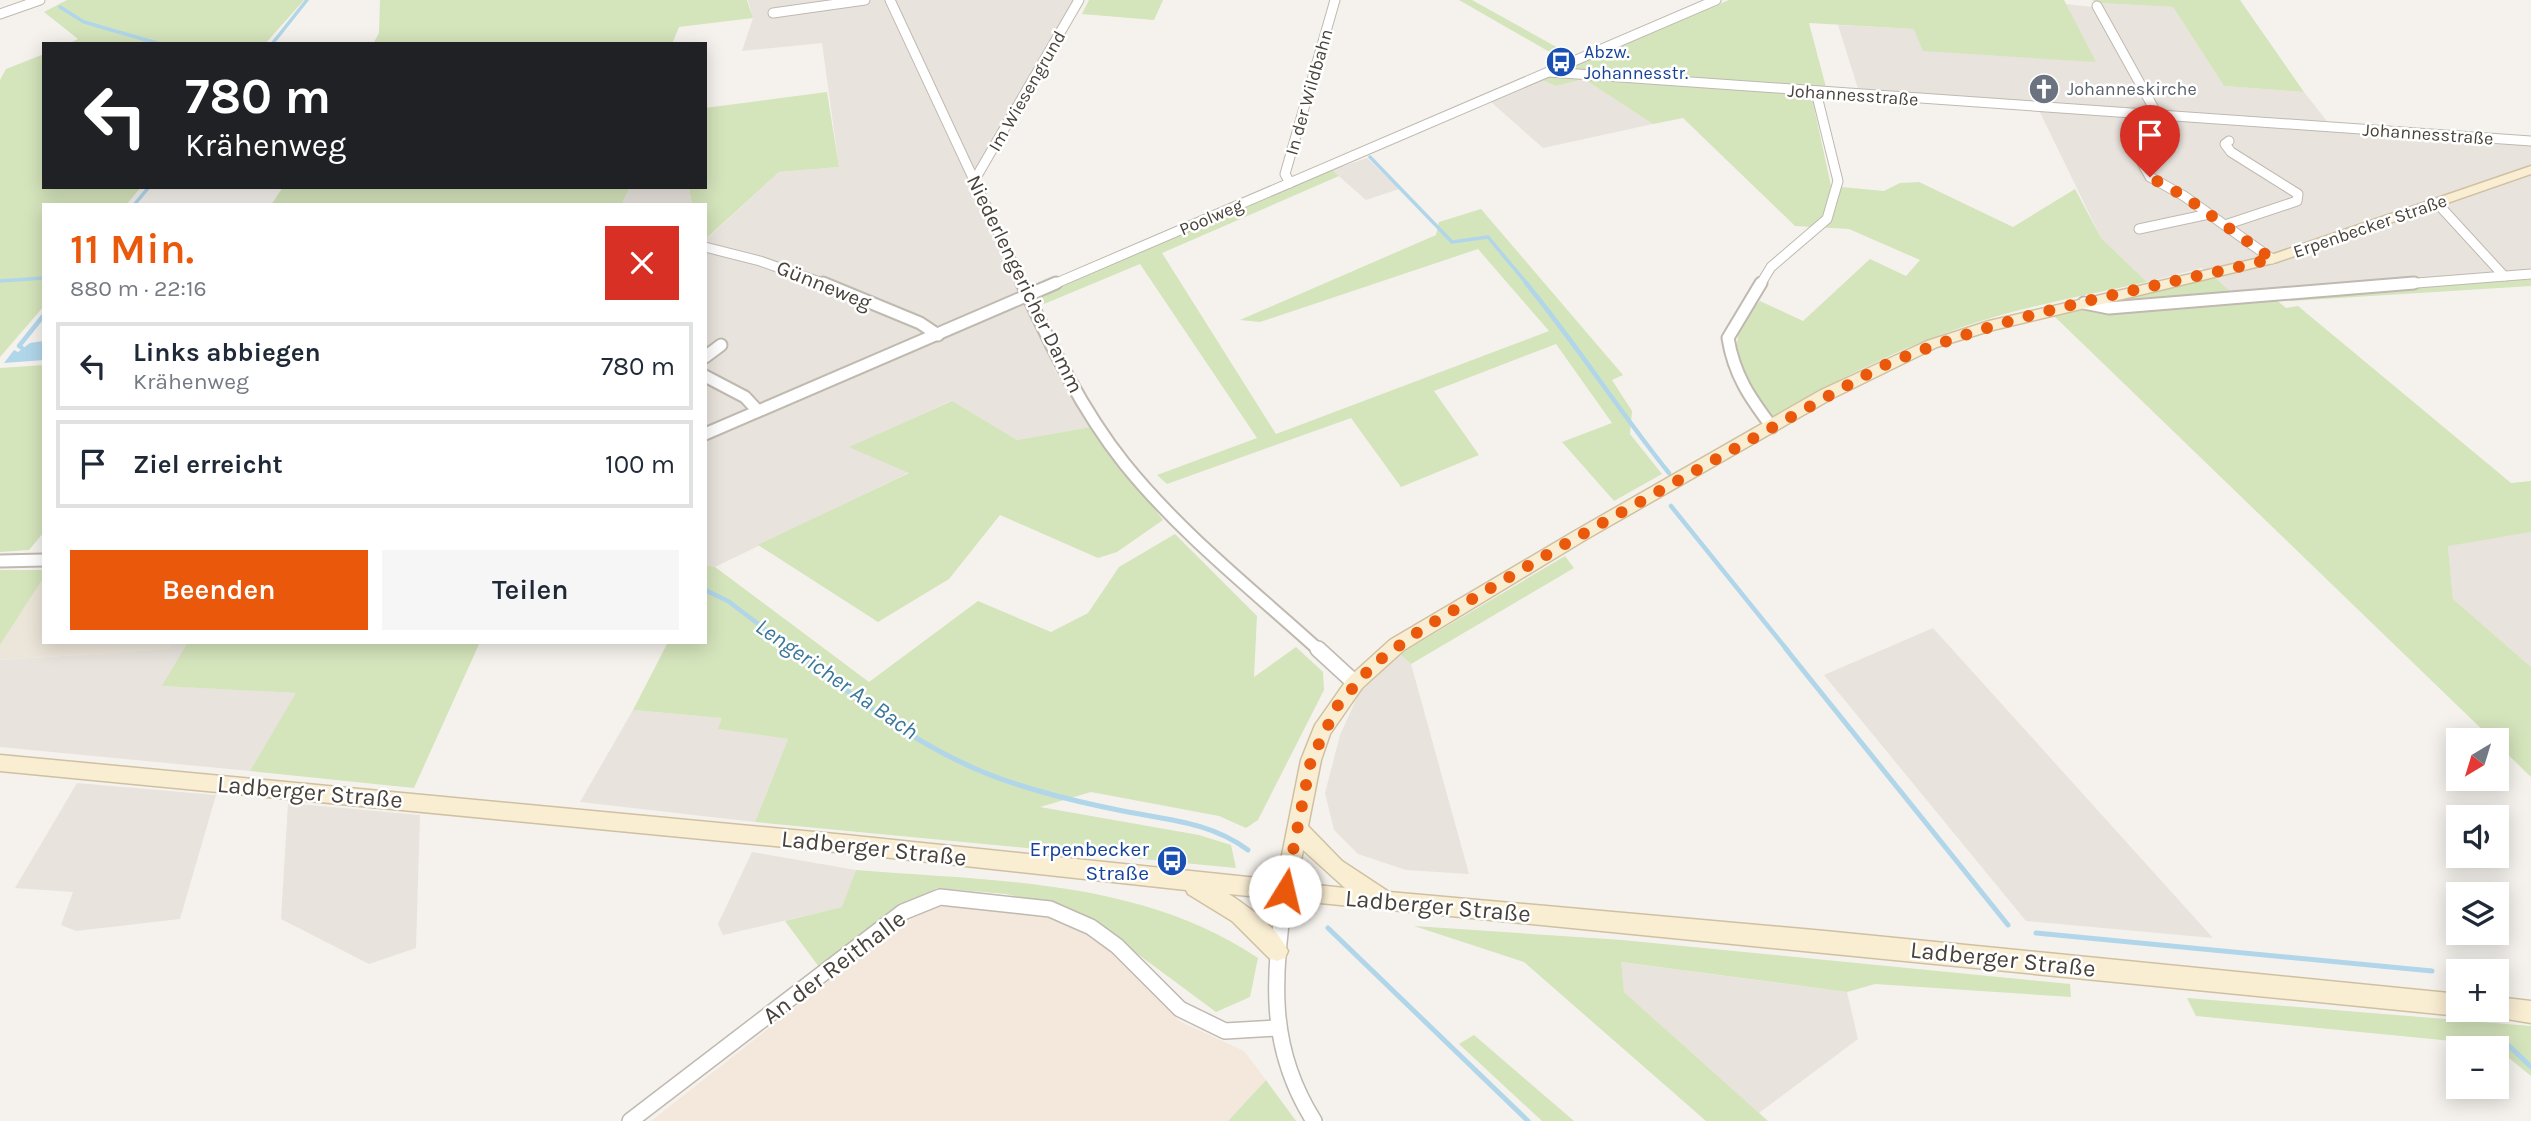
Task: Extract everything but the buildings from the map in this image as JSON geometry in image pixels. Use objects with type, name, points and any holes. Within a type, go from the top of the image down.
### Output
[{"type":"main road","name":"Erpenbecker Straße","points":[[1285,891],[1311,760],[1322,732],[1355,683],[1397,645],[1444,615],[1772,426],[1880,367],[1932,344],[1989,326],[2272,259],[2531,170]]},
{"type":"main road","name":"Ladberger Straße","points":[[0,763],[819,841],[1390,902],[1825,941],[2446,1003]]},
{"type":"main road","points":[[1297,827],[1317,855],[1340,874],[1390,902]]},
{"type":"main road","points":[[1182,881],[1217,897],[1241,914],[1277,951]]},
{"type":"main road","points":[[2509,1009],[2531,1012]]},
{"type":"street","points":[[0,14],[40,0]]},
{"type":"street","points":[[773,13],[864,0]]},
{"type":"street","name":"Niederlengericher Damm","points":[[890,0],[1063,371],[1124,463],[1179,522],[1355,683]]},
{"type":"street","name":"Im Wiesengrund","points":[[974,181],[1079,0]]},
{"type":"street","name":"In der Wildbahn","points":[[1290,183],[1285,174],[1335,0]]},
{"type":"street","name":"Poolweg","points":[[707,433],[1716,0]]},
{"type":"street","points":[[2097,6],[2158,116]]},
{"type":"street","name":"Johannesstraße","points":[[1549,72],[2531,141]]},
{"type":"street","points":[[1772,426],[1743,389],[1732,363],[1728,338],[1771,267],[1826,219],[1838,181],[1816,92]]},
{"type":"street","points":[[2160,140],[2137,138],[2133,146],[2150,177],[2209,214],[2272,259]]},
{"type":"street","points":[[2225,225],[2297,201],[2298,194],[2231,152],[2225,144],[2229,141]]},
{"type":"street","points":[[2437,203],[2504,275]]},
{"type":"street","points":[[2139,229],[2209,214]]},
{"type":"street","name":"Günneweg","points":[[707,247],[732,251],[779,267],[920,323],[938,335]]},
{"type":"street","name":"Erpenbecker Straße","points":[[2084,303],[2109,308],[2531,274]]},
{"type":"street","points":[[707,356],[721,345]]},
{"type":"street","points":[[707,377],[744,397],[758,411]]},
{"type":"street","points":[[0,561],[42,560]]},
{"type":"street","points":[[1285,891],[1277,951],[1275,999],[1278,1028],[1290,1081],[1314,1121]]},
{"type":"street","name":"An der Reithalle","points":[[630,1121],[903,912],[940,897],[1049,909],[1091,927],[1117,946],[1180,1009],[1225,1031],[1278,1028]]},
{"type":"shaded area","points":[[748,0],[1073,0],[979,167],[964,170],[1056,372],[1091,427],[1017,440],[951,401],[850,447],[910,472],[715,567],[707,565],[707,237],[779,172],[839,167],[822,43],[742,51],[753,18]]},
{"type":"shaded area","points":[[2098,3],[2173,7],[2224,86],[2304,92],[2334,130],[2531,143],[2531,272],[2234,295],[2202,268],[2147,282],[2101,238],[2036,104],[1859,92],[1838,25],[1914,29],[2095,62],[2066,4],[2093,7]]},
{"type":"shaded area","points":[[1539,79],[1556,86],[1584,79],[1653,124],[1543,148],[1490,101]]},
{"type":"shaded area","points":[[1367,158],[1399,189],[1366,200],[1332,170]]},
{"type":"shaded area","points":[[629,189],[689,189],[692,203],[622,203]]},
{"type":"shaded area","points":[[2531,532],[2531,667],[2453,599],[2448,545]]},
{"type":"shaded area","points":[[42,580],[42,644],[171,644],[168,649],[0,660],[0,645]]},
{"type":"shaded area","points":[[1933,628],[2213,938],[2026,921],[1824,675]]},
{"type":"shaded area","points":[[171,644],[187,644],[163,686],[297,693],[250,771],[0,747],[0,660],[168,649]]},
{"type":"shaded area","points":[[1400,654],[1411,664],[1469,874],[1406,870],[1358,854],[1334,830],[1325,793],[1340,735],[1359,693]]},
{"type":"shaded area","points":[[633,710],[723,718],[719,729],[788,739],[755,822],[580,802]]},
{"type":"shaded area","points":[[77,783],[216,795],[180,919],[76,931],[61,925],[73,892],[15,888]]},
{"type":"shaded area","points":[[288,803],[420,815],[416,948],[369,964],[281,919]]},
{"type":"shaded area","points":[[752,852],[856,870],[843,907],[723,935],[718,924]]},
{"type":"shaded area","points":[[938,906],[1047,914],[1085,930],[1114,952],[1179,1021],[1244,1051],[1266,1080],[1228,1121],[651,1121],[906,920]]},
{"type":"shaded area","points":[[1620,962],[1847,992],[1858,1039],[1759,1113],[1624,992]]},
{"type":"green space","points":[[67,0],[304,0],[267,42],[72,42],[78,39],[44,12]]},
{"type":"green space","points":[[380,0],[747,0],[753,18],[679,27],[673,42],[374,42],[379,33]]},
{"type":"green space","points":[[1089,0],[1163,0],[1154,20],[1082,14]]},
{"type":"green space","points":[[1459,0],[1472,0],[1569,54],[1560,58]]},
{"type":"green space","points":[[1729,0],[2064,0],[2096,62],[1923,51],[1914,29],[1809,23],[1827,91],[1812,98],[1831,186],[1884,191],[1900,183],[1919,182],[2013,227],[2075,189],[2101,238],[2147,282],[2022,309],[1954,330],[1874,363],[1773,416],[1744,373],[1737,345],[1747,316],[1760,301],[1803,321],[1870,259],[1906,276],[1920,260],[1849,229],[1795,226],[1683,118],[1653,124],[1584,79],[1556,86],[1539,79]]},
{"type":"green space","points":[[2093,0],[2240,0],[2304,92],[2224,86],[2173,7],[2099,3],[2097,6]]},
{"type":"green space","points":[[42,55],[42,189],[139,189],[128,203],[42,203],[42,308],[0,357],[0,80],[6,69]]},
{"type":"green space","points":[[827,92],[839,167],[779,172],[707,237],[707,203],[692,203],[689,189],[707,189],[707,108]]},
{"type":"green space","points":[[1332,170],[1339,176],[1162,253],[1276,434],[1549,331],[1478,249],[1260,322],[1240,320],[1436,235],[1439,222],[1481,209],[1623,375],[1612,380],[1632,411],[1630,434],[1662,474],[1614,501],[1562,442],[1612,423],[1556,344],[1434,391],[1479,455],[1401,487],[1351,418],[1167,484],[1157,475],[1257,438],[1140,264],[1044,304],[1039,296]]},
{"type":"green space","points":[[282,189],[629,189],[622,203],[272,203]]},
{"type":"green space","points":[[2215,278],[2234,295],[2101,302]]},
{"type":"green space","points":[[2531,279],[2531,286],[2291,301],[2285,296]]},
{"type":"green space","points":[[2274,298],[2286,308],[2298,306],[2511,483],[2531,481],[2531,532],[2448,546],[2453,599],[2531,667],[2531,777],[2510,757],[2510,728],[2481,728],[2054,316],[2085,309]]},
{"type":"green space","points":[[42,365],[42,534],[29,550],[0,552],[0,368]]},
{"type":"green space","points":[[952,401],[1017,440],[1091,427],[1163,520],[1117,552],[1098,558],[1000,515],[949,579],[878,622],[758,545],[909,473],[849,447]]},
{"type":"green space","points":[[1175,534],[1257,616],[1254,677],[1296,647],[1323,672],[1324,690],[1258,820],[1246,828],[1219,816],[1091,792],[1040,807],[1199,835],[1231,845],[1236,868],[755,822],[788,739],[718,729],[722,718],[633,710],[667,644],[707,644],[707,565],[715,567],[869,682],[978,601],[1051,632],[1088,613],[1119,567]]},
{"type":"green space","points":[[1565,556],[1574,568],[1411,664],[1400,654]]},
{"type":"green space","points":[[0,570],[42,570],[42,580],[0,645]]},
{"type":"green space","points":[[187,644],[479,644],[414,788],[250,771],[296,693],[162,686]]},
{"type":"green space","points":[[856,870],[1064,888],[1165,912],[1213,932],[1258,958],[1250,997],[1216,1012],[1093,921],[1051,904],[1006,894],[937,888],[891,914],[819,967],[785,921],[842,907]]},
{"type":"green space","points":[[1414,926],[1622,940],[2070,984],[2071,997],[1875,984],[1847,992],[1621,962],[1624,992],[1768,1121],[1706,1121],[1524,962]]},
{"type":"green space","points":[[2187,998],[2446,1019],[2446,1022],[2531,1026],[2531,1076],[2509,1058],[2509,1036],[2446,1036],[2446,1040],[2196,1016]]},
{"type":"green space","points":[[1474,1035],[1574,1121],[1542,1121],[1459,1044]]},
{"type":"green space","points":[[1266,1080],[1296,1121],[1228,1121]]},
{"type":"water","points":[[42,341],[42,360],[4,363],[14,350],[18,352],[30,343]]},
{"type":"waterway","points":[[274,42],[307,0]]},
{"type":"waterway","points":[[60,7],[84,22],[153,42]]},
{"type":"waterway","points":[[1370,157],[1452,242],[1488,237],[1528,285]]},
{"type":"waterway","points":[[136,203],[147,189]]},
{"type":"waterway","points":[[0,281],[42,278]]},
{"type":"waterway","points":[[1526,283],[1669,473]]},
{"type":"waterway","points":[[25,350],[19,346],[42,317]]},
{"type":"waterway","points":[[1671,506],[1788,651]]},
{"type":"waterway","name":"Lengericher Aa Bach","points":[[707,591],[728,601],[794,651]]},
{"type":"waterway","name":"Lengericher Aa Bach","points":[[792,649],[872,709],[928,745],[987,774],[1071,800],[1204,828],[1219,833],[1248,850]]},
{"type":"waterway","points":[[1786,649],[2008,925]]},
{"type":"waterway","name":"Lengericher Aa Bach","points":[[1328,928],[1528,1121]]},
{"type":"waterway","points":[[2036,933],[2432,971]]},
{"type":"waterway","points":[[2509,1046],[2531,1067]]},
{"type":"place","name":"Abzw. Johannesstr.","points":[[1561,62]]},
{"type":"place","name":"Johanneskirche","points":[[2044,89]]},
{"type":"place","name":"Erpenbecker Straße","points":[[1172,861]]},
{"type":"route","points":[[1285,891],[1305,784],[1322,732],[1355,683],[1374,664],[1409,637],[1827,394],[1932,344],[1989,326],[2272,259],[2184,196],[2150,177]]}]
